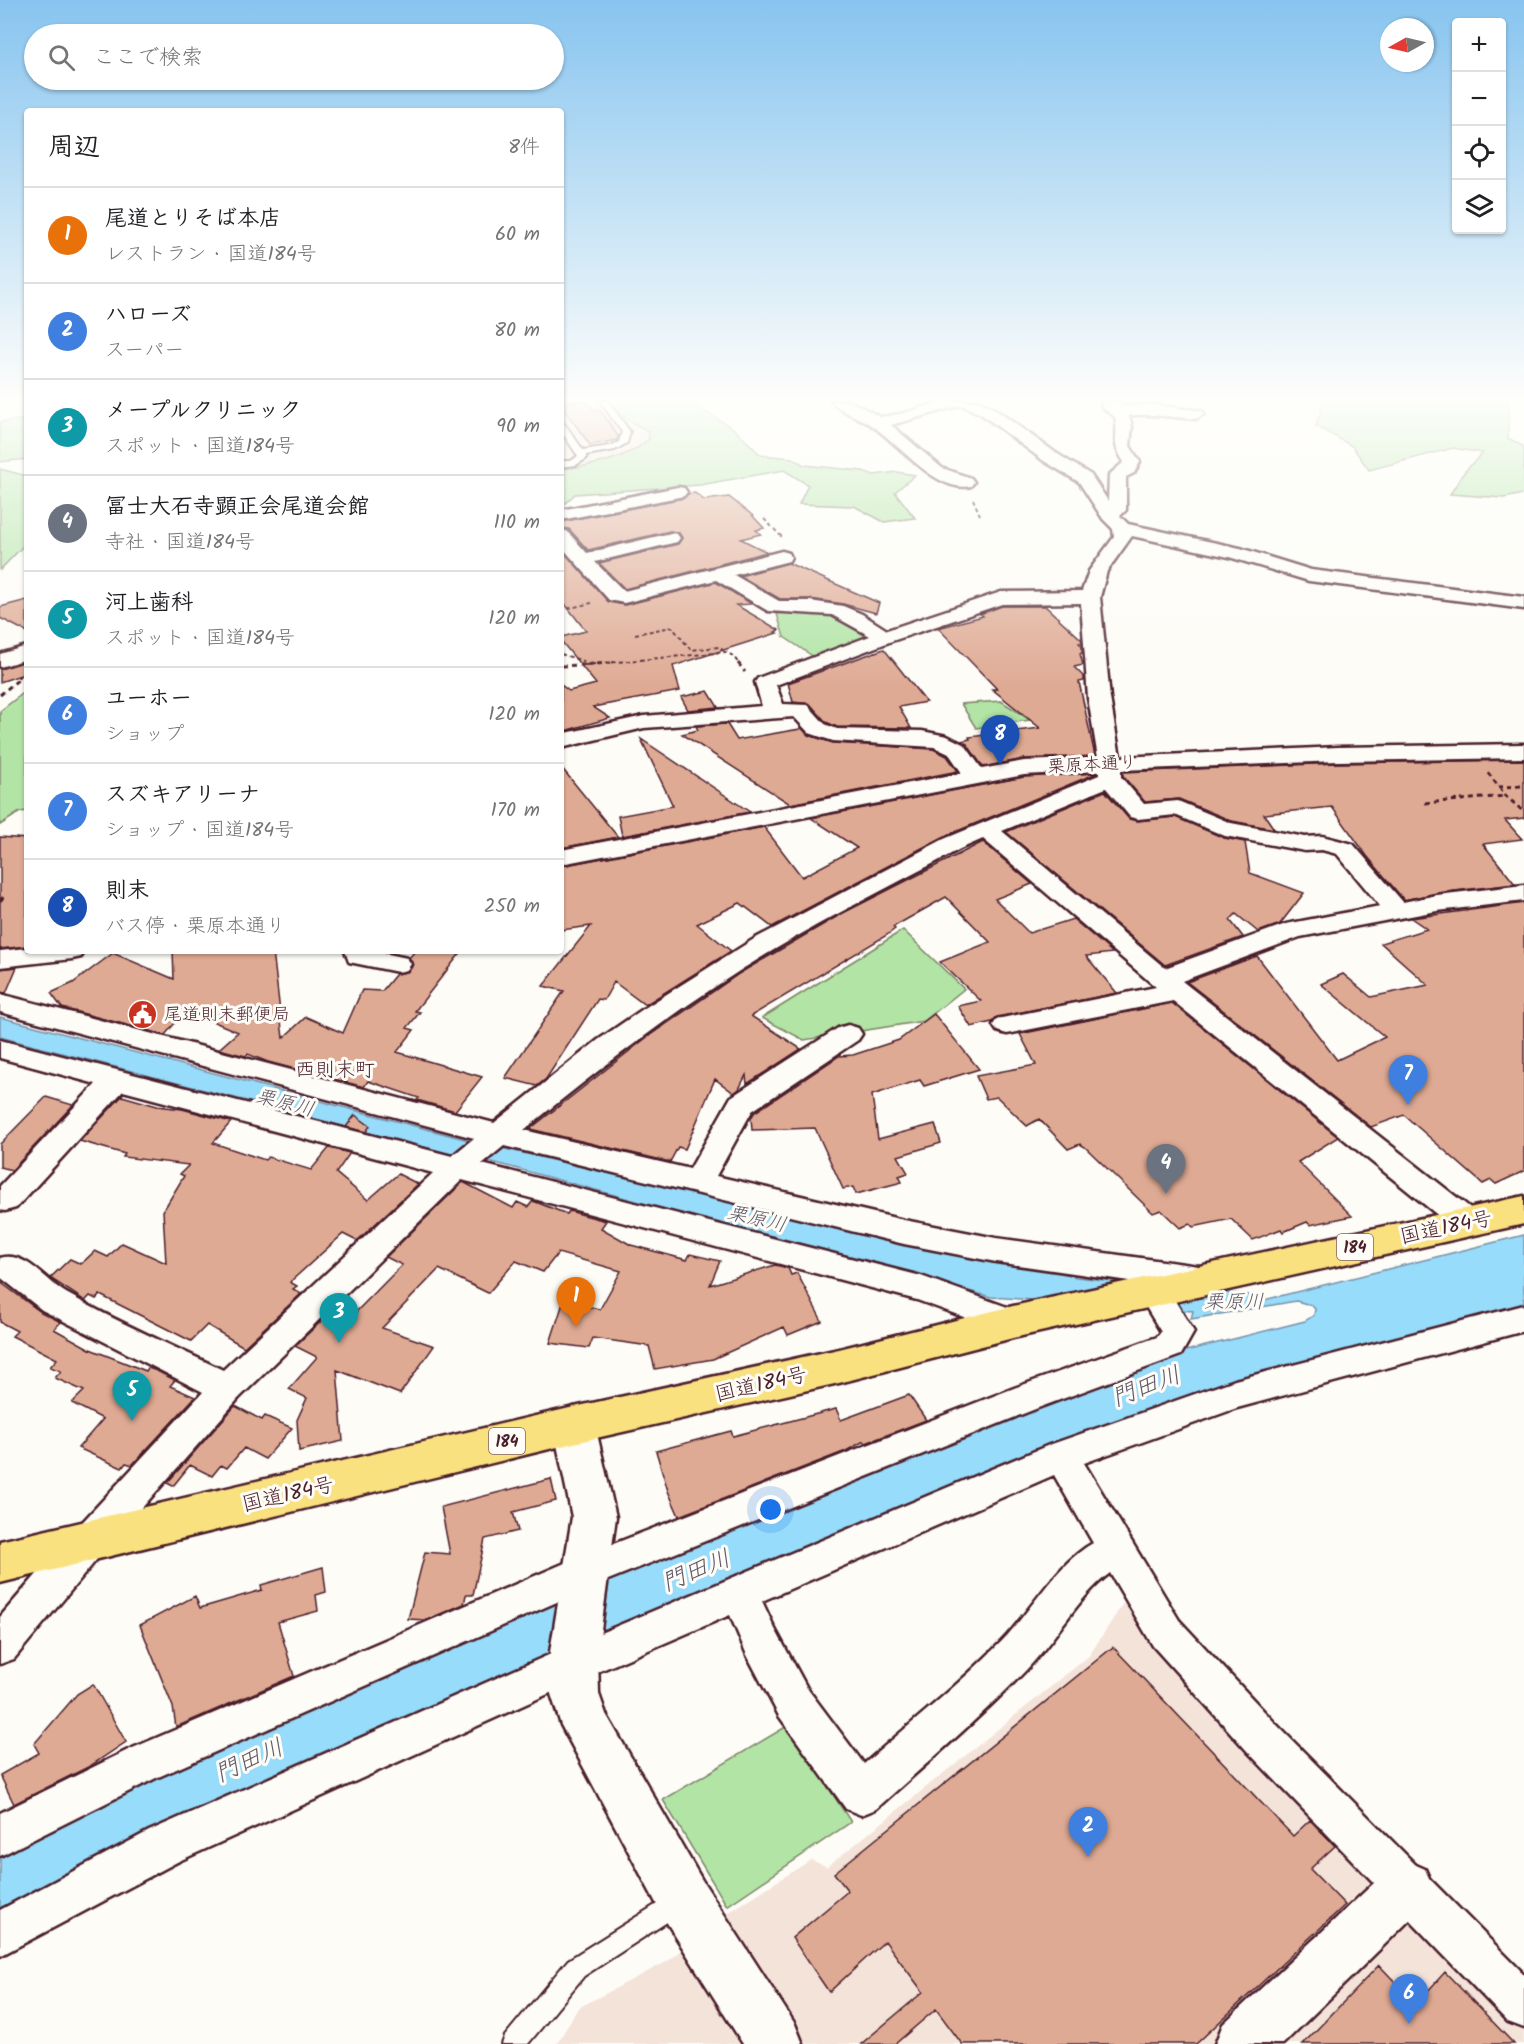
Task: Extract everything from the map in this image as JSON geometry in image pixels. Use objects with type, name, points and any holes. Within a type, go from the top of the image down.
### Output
[{"type":"highway","name":"国道184号","points":[[0,1562],[574,1425],[839,1366],[1013,1322],[1179,1292],[1524,1210]]},
{"type":"street","points":[[564,514],[656,496]]},
{"type":"street","points":[[1098,496],[1116,521],[1123,537],[1098,571],[1090,597],[1098,698],[1110,770],[1138,812],[1178,808],[1226,829],[1305,844],[1322,843],[1345,849],[1396,910]]},
{"type":"street","points":[[1116,521],[1117,496]]},
{"type":"street","points":[[1116,521],[1309,575],[1524,603]]},
{"type":"street","points":[[564,538],[616,596],[624,597],[782,556]]},
{"type":"street","points":[[583,559],[671,538]]},
{"type":"street","points":[[718,573],[775,607],[836,610],[855,618],[885,637]]},
{"type":"street","points":[[774,711],[765,682],[885,637],[1001,598],[1090,597]]},
{"type":"street","points":[[0,661],[24,653]]},
{"type":"street","points":[[564,740],[644,722],[697,715],[800,710],[818,729],[834,734],[896,736],[942,743],[959,751],[976,777]]},
{"type":"street","name":"栗原本通り","points":[[564,856],[1024,768],[1110,770],[1524,751]]},
{"type":"street","points":[[0,1646],[89,1542],[227,1388],[451,1173],[494,1137],[644,1021],[763,945],[952,844],[1110,770]]},
{"type":"street","points":[[985,829],[1091,921],[1467,1222]]},
{"type":"street","points":[[1007,1025],[1171,984],[1296,930],[1437,903],[1524,893]]},
{"type":"street","points":[[0,958],[41,954]]},
{"type":"street","points":[[358,954],[358,956],[398,964]]},
{"type":"street","points":[[0,1003],[77,1028],[494,1137],[697,1182],[904,1232],[973,1245],[1179,1292],[1178,1332],[1169,1346],[1026,1398],[142,1764],[0,1835]]},
{"type":"street","points":[[49,1058],[77,1028]]},
{"type":"street","points":[[697,1182],[741,1104],[848,1034]]},
{"type":"street","points":[[0,1048],[49,1058],[117,1079],[462,1165],[921,1289],[1013,1322]]},
{"type":"street","points":[[5,1200],[117,1079]]},
{"type":"street","points":[[9,1267],[53,1301],[227,1388]]},
{"type":"street","points":[[2,1936],[164,1846],[574,1658],[740,1593],[1061,1456],[1234,1394],[1524,1318]]},
{"type":"street","points":[[574,1425],[594,1517],[574,1658],[575,1694],[585,1725],[683,1899],[775,2044]]},
{"type":"street","points":[[1061,1456],[1166,1633],[1262,1738],[1524,2006]]},
{"type":"street","points":[[740,1593],[761,1642],[793,1702],[861,1794],[982,1685],[1034,1633],[1065,1592],[1096,1559],[1116,1549]]},
{"type":"street","points":[[1243,2044],[1407,1887]]},
{"type":"lane","points":[[513,2044],[576,1968],[683,1899]]},
{"type":"path","points":[[564,609],[616,596]]},
{"type":"path","points":[[635,634],[672,627],[691,650],[719,647],[733,656],[750,679],[765,682]]},
{"type":"path","points":[[564,666],[726,652]]},
{"type":"path","points":[[564,655],[590,663]]},
{"type":"path","points":[[1472,752],[1498,787],[1524,812]]},
{"type":"path","points":[[1498,787],[1524,786]]},
{"type":"path","points":[[1425,803],[1506,796]]},
{"type":"path","points":[[0,901],[4,894]]},
{"type":"shaded area","points":[[1128,1596],[1524,2022],[1524,2044],[557,2044],[578,2008],[668,1961],[718,1919],[811,1860],[827,1867],[1089,1656]]},
{"type":"green space","points":[[0,496],[24,496],[24,545],[0,570]]},
{"type":"green space","points":[[564,496],[572,496],[564,504]]},
{"type":"green space","points":[[803,496],[898,496],[915,518],[884,522],[854,506],[799,504]]},
{"type":"green space","points":[[1482,496],[1512,496],[1504,498]]},
{"type":"green space","points":[[804,610],[828,613],[874,636],[817,659],[784,637],[777,614]]},
{"type":"green space","points":[[24,692],[24,811],[0,825],[0,711]]},
{"type":"green space","points":[[1001,701],[1030,720],[976,728],[961,704]]},
{"type":"green space","points":[[903,930],[964,989],[924,1021],[804,1040],[762,1018]]},
{"type":"green space","points":[[794,1722],[830,1764],[826,1784],[851,1822],[727,1906],[663,1800]]},
{"type":"water","points":[[0,1017],[476,1142],[757,1208],[1047,1268],[1076,1277],[1257,1296],[1264,1300],[1524,1235],[1524,1306],[1166,1409],[0,1915],[0,1850],[160,1773],[519,1615],[1166,1356],[1305,1321],[1314,1315],[1315,1309],[1311,1305],[1296,1301],[1191,1319],[1193,1311],[991,1297],[485,1160],[458,1156],[0,1037]]},
{"type":"building","points":[[699,496],[704,500],[729,497],[764,528],[756,530],[761,534],[741,539],[767,552],[625,589],[599,563],[678,544],[682,538],[679,533],[670,531],[588,550],[569,529],[564,528],[564,521]]},
{"type":"building","points":[[564,552],[609,602],[625,605],[716,582],[752,604],[736,605],[779,630],[775,632],[777,633],[673,666],[680,691],[593,707],[610,718],[564,731],[564,687],[569,691],[596,684],[564,645],[564,636],[586,631],[564,603]]},
{"type":"building","points":[[788,563],[879,603],[876,613],[843,604],[810,599],[780,599],[740,576]]},
{"type":"building","points":[[24,601],[24,630],[0,618],[0,607]]},
{"type":"building","points":[[1002,606],[1045,606],[1081,639],[1082,642],[1079,643],[1082,646],[1080,654],[1083,665],[1074,667],[1084,677],[1084,681],[1079,682],[1095,756],[1024,759],[983,767],[967,744],[961,741],[970,739],[969,737],[1040,728],[992,689],[997,689],[938,628],[983,616],[980,614]]},
{"type":"building","points":[[884,649],[926,702],[899,707],[911,728],[837,727],[826,722],[810,704],[793,702],[788,683]]},
{"type":"building","points":[[24,662],[24,674],[0,682],[0,669]]},
{"type":"building","points":[[708,691],[718,707],[688,710],[681,697]]},
{"type":"building","points":[[727,724],[737,740],[800,729],[800,726],[808,735],[833,743],[933,749],[947,756],[958,771],[790,804],[682,734],[698,730],[696,726]]},
{"type":"building","points":[[641,739],[750,812],[622,836],[618,816],[673,806]]},
{"type":"building","points":[[1524,760],[1524,818],[1505,820],[1522,839],[1483,844],[1515,884],[1437,893],[1404,900],[1367,856],[1332,807],[1264,814],[1274,829],[1232,821],[1179,799],[1145,802],[1123,776],[1123,772],[1338,763]]},
{"type":"building","points":[[564,771],[618,837],[564,847]]},
{"type":"building","points":[[1097,773],[943,837],[772,927],[740,903],[697,924],[731,951],[645,1005],[614,982],[604,1000],[598,999],[546,1079],[537,1086],[505,1078],[564,991],[543,986],[591,926],[564,930],[564,865],[764,827],[802,877],[857,848],[811,818],[1024,777]]},
{"type":"building","points":[[1105,791],[1129,819],[1138,821],[1175,817],[1224,838],[1245,842],[1250,873],[1304,893],[1280,924],[1258,932],[1236,914],[1230,920],[1243,937],[1165,965],[1006,832]]},
{"type":"building","points":[[0,837],[24,839],[24,946],[0,949]]},
{"type":"building","points":[[983,842],[1032,884],[995,899],[1029,933],[1073,919],[1113,953],[1086,956],[1117,993],[997,1017],[992,1022],[971,1027],[958,1006],[981,1001],[940,962],[990,942],[946,897],[893,927],[895,929],[887,935],[751,1016],[801,1049],[747,1084],[746,1075],[739,1089],[734,1093],[715,1079],[685,1149],[678,1147],[670,1162],[530,1129],[646,1038],[740,973],[843,913]]},
{"type":"building","points":[[1524,903],[1524,1171],[1496,1184],[1491,1180],[1483,1184],[1404,1115],[1371,1127],[1187,982],[1257,956],[1337,1060],[1385,1037],[1321,984],[1343,974],[1371,997],[1428,985],[1381,943],[1427,929],[1411,918]]},
{"type":"building","points":[[112,954],[174,979],[173,954],[273,954],[283,1038],[306,1017],[343,1033],[362,990],[382,991],[396,974],[409,971],[413,965],[409,958],[412,954],[460,954],[415,1011],[420,1012],[407,1028],[414,1030],[397,1052],[482,1077],[455,1111],[417,1100],[419,1098],[368,1081],[364,1087],[268,1062],[248,1054],[245,1056],[219,1049],[238,1032],[186,1010],[165,1035],[62,1008],[51,993],[73,983]]},
{"type":"building","points":[[17,967],[6,993],[0,992],[0,969]]},
{"type":"building","points":[[1172,1003],[1338,1137],[1298,1162],[1352,1216],[1310,1225],[1307,1222],[1283,1232],[1281,1229],[1253,1240],[1231,1219],[1193,1227],[1190,1224],[1180,1228],[1161,1210],[1153,1213],[1085,1147],[1080,1144],[1068,1149],[1039,1119],[1027,1126],[997,1097],[986,1099],[976,1076],[1036,1065],[1020,1034]]},
{"type":"building","points":[[934,1014],[979,1069],[924,1086],[920,1080],[872,1095],[878,1139],[935,1124],[941,1143],[898,1156],[908,1173],[899,1176],[902,1182],[856,1194],[853,1187],[843,1189],[815,1128],[752,1130],[751,1118],[754,1113],[839,1056],[853,1055],[899,1040]]},
{"type":"building","points":[[122,1096],[231,1122],[213,1143],[265,1160],[268,1157],[311,1170],[329,1148],[350,1153],[336,1173],[368,1200],[398,1174],[418,1184],[357,1241],[343,1234],[290,1282],[297,1286],[293,1289],[301,1294],[244,1347],[207,1325],[191,1341],[100,1295],[96,1299],[90,1296],[85,1301],[50,1278],[70,1259],[81,1264],[95,1251],[108,1257],[122,1243],[166,1263],[163,1211],[184,1176],[180,1174],[189,1165],[123,1157],[125,1154],[80,1141]]},
{"type":"building","points":[[46,1097],[73,1105],[12,1170],[0,1167],[0,1144]]},
{"type":"building","points":[[355,1115],[370,1126],[366,1132],[346,1127]]},
{"type":"building","points":[[463,1182],[513,1208],[517,1202],[528,1207],[533,1201],[567,1214],[569,1211],[606,1221],[601,1228],[631,1245],[687,1260],[690,1254],[720,1261],[710,1285],[775,1265],[788,1268],[791,1275],[797,1273],[822,1321],[788,1335],[784,1327],[713,1359],[655,1369],[649,1346],[593,1338],[589,1348],[550,1343],[563,1303],[600,1309],[621,1271],[558,1253],[543,1272],[516,1261],[488,1293],[439,1269],[382,1328],[434,1346],[400,1394],[337,1370],[343,1441],[299,1451],[297,1420],[307,1398],[289,1389],[317,1357],[295,1346],[332,1311],[348,1320],[402,1265],[386,1257]]},
{"type":"building","points":[[0,1282],[41,1312],[61,1322],[54,1329],[90,1349],[146,1371],[148,1368],[157,1371],[175,1380],[170,1386],[195,1397],[132,1465],[126,1463],[122,1468],[78,1448],[103,1419],[72,1403],[84,1391],[55,1378],[61,1371],[50,1367],[57,1359],[12,1336],[17,1331],[0,1322]]},
{"type":"building","points":[[909,1395],[926,1420],[866,1443],[864,1441],[846,1451],[679,1516],[668,1491],[656,1451],[731,1431],[733,1436],[836,1409],[841,1420]]},
{"type":"building","points":[[235,1406],[262,1420],[265,1416],[292,1428],[265,1459],[244,1448],[227,1468],[221,1465],[212,1476],[190,1465],[173,1486],[167,1483]]},
{"type":"building","points":[[551,1479],[556,1501],[513,1512],[518,1531],[485,1539],[473,1595],[466,1595],[464,1604],[426,1620],[408,1619],[425,1552],[450,1554],[441,1507]]},
{"type":"building","points":[[323,1567],[326,1592],[316,1595],[318,1611],[278,1622],[294,1676],[176,1727],[173,1707],[140,1625],[195,1596],[200,1608],[262,1590],[261,1585]]},
{"type":"building","points":[[1113,1647],[1293,1836],[1310,1820],[1335,1846],[1310,1869],[1345,1905],[1196,2044],[962,2044],[936,2009],[895,2044],[861,2044],[923,1992],[885,1941],[829,1992],[792,1938],[848,1891],[834,1873]]},
{"type":"building","points":[[93,1684],[126,1742],[90,1766],[14,1804],[0,1775],[39,1753],[34,1744],[77,1694]]},
{"type":"building","points":[[1379,1965],[1416,2004],[1445,1972],[1514,2044],[1303,2044]]},
{"type":"place","name":"則末","points":[[1000,765]]},
{"type":"place","name":"尾道則末郵便局","points":[[143,1014]]},
{"type":"place","name":"スズキアリーナ","points":[[1408,1105]]},
{"type":"place","name":"冨士大石寺顕正会尾道会館","points":[[1166,1194]]},
{"type":"place","name":"尾道とりそば本店","points":[[576,1327]]},
{"type":"place","name":"メープルクリニック","points":[[339,1343]]},
{"type":"place","name":"河上歯科","points":[[132,1421]]},
{"type":"place","name":"ハローズ","points":[[1088,1857]]},
{"type":"place","name":"ユーホー","points":[[1409,2024]]},
{"type":"district","name":"西則末町","points":[[335,1069]]},
{"type":"water label","name":"栗原川","points":[[285,1102]]},
{"type":"water label","name":"栗原川","points":[[757,1218]]},
{"type":"water label","name":"栗原川","points":[[1234,1301]]},
{"type":"water label","name":"門田川","points":[[1146,1386]]},
{"type":"water label","name":"門田川","points":[[696,1570]]},
{"type":"water label","name":"門田川","points":[[249,1760]]}]
